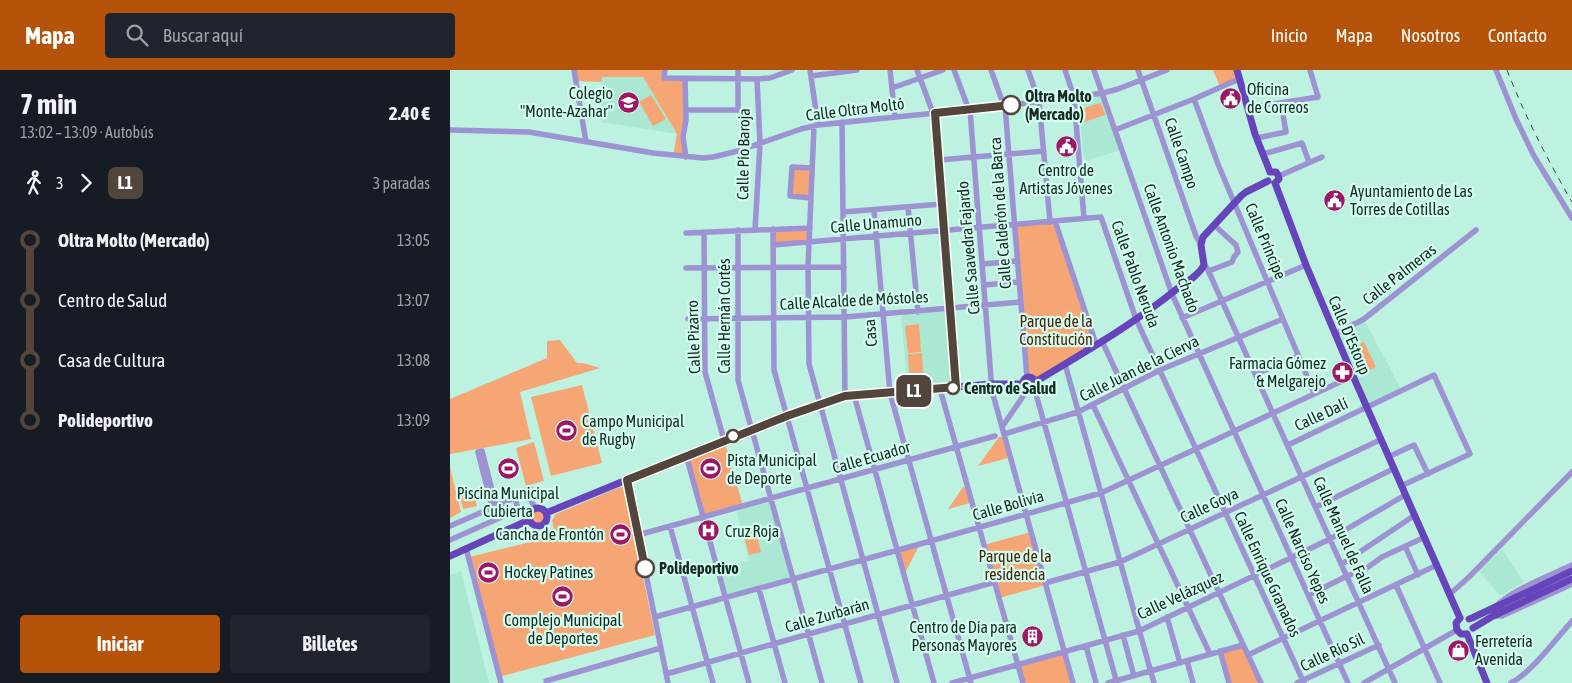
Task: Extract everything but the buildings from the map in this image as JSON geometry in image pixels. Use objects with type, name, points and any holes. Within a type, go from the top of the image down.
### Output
[{"type":"main road","points":[[1237,70],[1262,154],[1270,172]]},
{"type":"main road","points":[[546,512],[752,429],[845,396],[992,384],[1029,384],[1099,343],[1172,294],[1206,268],[1201,245],[1204,237],[1234,202],[1246,192],[1278,181],[1279,176],[1276,172],[1270,172],[1266,176],[1271,182]]},
{"type":"main road","name":"Calle D'Estoup","points":[[1271,182],[1352,376],[1414,516],[1438,565],[1460,618]]},
{"type":"main road","points":[[535,508],[540,508],[546,512],[547,520],[543,525],[534,526],[529,520],[530,512],[535,508]]},
{"type":"main road","points":[[450,556],[529,520]]},
{"type":"main road","points":[[1572,571],[1492,613],[1470,631],[1461,634],[1457,630],[1456,623],[1460,618],[1492,613],[1572,579]]},
{"type":"main road","points":[[1469,618],[1473,623],[1470,631],[1487,683]]},
{"type":"street","points":[[574,70],[586,142]]},
{"type":"street","points":[[665,70],[664,78],[757,79],[770,78],[792,70]]},
{"type":"street","points":[[686,110],[738,110],[738,70]]},
{"type":"street","points":[[773,70],[775,76]]},
{"type":"street","points":[[857,70],[811,73],[816,126],[812,168],[808,267],[810,364],[897,683]]},
{"type":"street","points":[[890,70],[896,117]]},
{"type":"street","points":[[917,70],[934,113],[945,230],[956,387]]},
{"type":"street","points":[[892,88],[943,70]]},
{"type":"street","name":"Calle Saavedra Fajardo","points":[[954,70],[969,110],[992,391],[1073,683]]},
{"type":"street","name":"Calle Calderón de la Barca","points":[[990,70],[1004,106],[1020,302],[1029,384],[1045,423],[1117,682]]},
{"type":"street","points":[[1028,70],[1039,101],[1052,222],[1099,343],[1124,388],[1261,683]]},
{"type":"street","points":[[1065,70],[1074,97],[1084,218]]},
{"type":"street","name":"Calle Antonio Machado","points":[[1094,70],[1172,294],[1233,431]]},
{"type":"street","name":"Calle Campo","points":[[1138,70],[1196,236],[1201,245]]},
{"type":"street","name":"Calle Oltra Moltó","points":[[450,130],[528,132],[686,157],[713,157],[816,126],[1004,106],[1102,93],[1118,89],[1167,70]]},
{"type":"street","points":[[1248,108],[1318,97],[1310,70]]},
{"type":"street","points":[[1496,70],[1516,119],[1534,156],[1572,218]]},
{"type":"street","points":[[685,78],[686,127],[683,137],[686,157]]},
{"type":"street","name":"Calle Pío Baroja","points":[[755,230],[760,144],[757,79]]},
{"type":"street","points":[[1115,130],[1239,79]]},
{"type":"street","name":"Calle Príncipe","points":[[1194,99],[1234,202],[1314,393]]},
{"type":"street","points":[[1257,138],[1286,132],[1281,103]]},
{"type":"street","points":[[842,122],[845,396]]},
{"type":"street","points":[[1262,154],[1302,143],[1309,162]]},
{"type":"street","points":[[939,160],[1044,151]]},
{"type":"street","points":[[1279,176],[1322,157]]},
{"type":"street","points":[[811,198],[790,196],[792,167],[812,168]]},
{"type":"street","points":[[843,212],[942,204]]},
{"type":"street","points":[[908,207],[918,312]]},
{"type":"street","name":"Casa","points":[[874,210],[890,393],[970,680]]},
{"type":"street","name":"Calle Unamuno","points":[[773,245],[1101,217]]},
{"type":"street","name":"Calle Pablo Neruda","points":[[1101,217],[1136,318],[1195,449]]},
{"type":"street","points":[[1214,225],[1236,245],[1238,252],[1232,262],[1206,268],[1273,413]]},
{"type":"street","points":[[686,233],[810,228]]},
{"type":"street","points":[[773,229],[774,370],[861,683]]},
{"type":"street","name":"Calle Hernán Cortés","points":[[738,230],[738,380],[822,683]]},
{"type":"street","name":"Calle Palmeras","points":[[1335,334],[1364,319],[1476,230]]},
{"type":"street","name":"Calle Pizarro","points":[[704,232],[705,372],[724,440]]},
{"type":"street","points":[[983,264],[1017,261]]},
{"type":"street","points":[[1182,318],[1306,265]]},
{"type":"street","points":[[686,268],[844,267]]},
{"type":"street","points":[[984,285],[1019,282]]},
{"type":"street","name":"Calle Alcalde de Móstoles","points":[[688,319],[845,317],[1020,302]]},
{"type":"street","name":"Calle Juan de la Cierva","points":[[1004,434],[1078,412],[1160,370],[1283,319]]},
{"type":"street","points":[[1256,374],[1298,356]]},
{"type":"street","points":[[1065,364],[1154,683]]},
{"type":"street","name":"Calle Dalí","points":[[1288,445],[1434,375],[1470,454],[1428,474]]},
{"type":"street","name":"Calle Bolivia","points":[[655,617],[1101,493],[1352,376]]},
{"type":"street","points":[[1002,427],[1029,384]]},
{"type":"street","points":[[940,389],[1023,683]]},
{"type":"street","points":[[854,395],[934,683]]},
{"type":"street","points":[[1093,405],[1210,654]]},
{"type":"street","name":"Calle Manuel de Falla","points":[[1273,413],[1396,683]]},
{"type":"street","name":"Calle Narciso Yepes","points":[[1233,431],[1348,683]]},
{"type":"street","name":"Calle Ecuador","points":[[638,535],[995,436]]},
{"type":"street","name":"Calle Goya","points":[[1045,583],[1120,562],[1380,440]]},
{"type":"street","points":[[1388,457],[1414,445],[1428,474],[1401,486]]},
{"type":"street","name":"Calle Enrique Granados","points":[[1195,449],[1283,637],[1301,682]]},
{"type":"street","points":[[482,451],[494,507],[478,452],[482,451]]},
{"type":"street","points":[[686,455],[749,683]]},
{"type":"street","points":[[1316,506],[1394,469]]},
{"type":"street","points":[[1450,594],[1572,472]]},
{"type":"street","points":[[627,480],[668,683]]},
{"type":"street","points":[[450,526],[524,495],[527,499],[530,499],[535,508]]},
{"type":"street","name":"Calle Velázquez","points":[[952,683],[970,680],[1018,664],[1139,631],[1330,539],[1405,495]]},
{"type":"street","points":[[450,540],[515,511],[517,505],[515,499]]},
{"type":"street","points":[[1342,564],[1414,516]]},
{"type":"street","points":[[670,526],[713,683]]},
{"type":"street","points":[[1309,595],[1347,576],[1364,570],[1382,557],[1424,537]]},
{"type":"street","points":[[1405,546],[1418,574]]},
{"type":"street","points":[[466,548],[501,683]]},
{"type":"street","points":[[1248,655],[1438,565]]},
{"type":"street","points":[[1572,565],[1504,599],[1492,613],[1502,616],[1572,584]]},
{"type":"street","name":"Calle Zurbarán","points":[[666,674],[995,582]]},
{"type":"street","points":[[1396,585],[1440,683]]},
{"type":"street","points":[[760,589],[785,683]]},
{"type":"street","points":[[1167,617],[1180,663]]},
{"type":"street","points":[[1510,683],[1517,680],[1533,664],[1572,621]]},
{"type":"street","points":[[1364,683],[1457,630]]},
{"type":"street","points":[[1123,635],[1134,676]]},
{"type":"street","points":[[1108,683],[1243,645]]},
{"type":"street","name":"Calle Río Sil","points":[[1301,682],[1379,645]]},
{"type":"street","points":[[1086,646],[1096,683]]},
{"type":"street","points":[[546,681],[661,648]]},
{"type":"street","points":[[1220,651],[1229,683]]},
{"type":"street","points":[[1187,661],[1193,683]]},
{"type":"shaded area","name":"Colegio \"Monte-Azahar\"","points":[[601,77],[643,77],[677,134],[601,122]]},
{"type":"shaded area","points":[[1101,96],[1120,150],[1086,161],[1083,153],[1079,100]]},
{"type":"shaded area","points":[[951,308],[956,387],[908,392],[901,313]]},
{"type":"shaded area","points":[[1364,319],[1402,391],[1366,408],[1335,334]]},
{"type":"shaded area","points":[[771,498],[793,580],[728,598],[720,569],[749,561],[736,508]]},
{"type":"shaded area","points":[[1502,549],[1524,582],[1500,596],[1479,571]]},
{"type":"shaded area","points":[[461,571],[489,683],[450,683],[450,575]]},
{"type":"green space","points":[[574,70],[665,70],[665,78],[685,79],[683,134],[686,157],[673,156],[677,134],[643,77],[602,77],[601,82],[576,81]]},
{"type":"green space","points":[[1213,70],[1237,70],[1239,79],[1220,87]]},
{"type":"green space","points":[[651,95],[666,119],[653,126],[639,102]]},
{"type":"green space","points":[[1101,103],[1105,115],[1084,122],[1080,109]]},
{"type":"green space","points":[[792,167],[812,168],[811,198],[791,196]]},
{"type":"green space","name":"Parque de la Constitución","points":[[1055,221],[1096,344],[1034,381],[1027,382],[1015,225]]},
{"type":"green space","points":[[810,228],[809,242],[773,245],[773,229]]},
{"type":"green space","points":[[919,324],[921,352],[908,353],[905,326]]},
{"type":"green space","points":[[560,340],[577,363],[600,368],[520,392],[531,439],[450,454],[450,399],[547,358],[547,341]]},
{"type":"green space","points":[[1364,342],[1376,367],[1364,373],[1352,348]]},
{"type":"green space","points":[[922,353],[924,384],[910,385],[908,354]]},
{"type":"green space","name":"Campo Municipal de Rugby","points":[[582,385],[602,463],[551,476],[531,397]]},
{"type":"green space","points":[[999,437],[1002,437],[1008,458],[978,466]]},
{"type":"green space","name":"Pista Municipal de Deporte","points":[[724,440],[743,506],[703,517],[686,455]]},
{"type":"green space","points":[[534,442],[544,481],[526,486],[516,448]]},
{"type":"green space","points":[[450,467],[461,512],[450,518]]},
{"type":"green space","name":"Complejo Municipal de Deportes","points":[[620,487],[625,489],[655,635],[499,677],[469,557],[555,536],[552,520],[556,514]]},
{"type":"green space","points":[[963,487],[966,488],[970,503],[948,509]]},
{"type":"green space","points":[[473,489],[477,506],[463,509],[459,492]]},
{"type":"green space","points":[[535,509],[541,509],[546,514],[544,523],[535,525],[530,520],[530,514]]},
{"type":"green space","points":[[755,527],[761,552],[749,555],[742,530]]},
{"type":"green space","name":"Parque de la residencia","points":[[1031,532],[1046,585],[999,598],[984,545]]},
{"type":"green space","points":[[920,544],[904,575],[897,550]]},
{"type":"green space","points":[[1243,645],[1261,683],[1229,683],[1220,651]]},
{"type":"green space","points":[[1064,651],[1073,683],[1023,683],[1018,664]]},
{"type":"railway","points":[[1507,70],[1537,137],[1572,202]]},
{"type":"bus line","name":"L1","points":[[645,568],[627,480],[724,440],[845,396],[956,387],[935,113],[1011,105]]},
{"type":"place","name":"Oficina de Correos","points":[[1231,98]]},
{"type":"place","name":"Colegio \"Monte-Azahar\"","points":[[629,102]]},
{"type":"place","name":"Oltra Molto (Mercado)","points":[[1011,105]]},
{"type":"place","name":"Centro de Artistas Jóvenes","points":[[1066,146]]},
{"type":"place","name":"Ayuntamiento de Las Torres de Cotillas","points":[[1334,200]]},
{"type":"place","name":"Farmacia Gómez & Melgarejo","points":[[1342,372]]},
{"type":"place","name":"Centro de Salud","points":[[953,388]]},
{"type":"place","name":"Campo Municipal de Rugby","points":[[566,430]]},
{"type":"place","name":"Piscina Municipal Cubierta","points":[[508,469]]},
{"type":"place","name":"Pista Municipal de Deporte","points":[[711,469]]},
{"type":"place","name":"Cruz Roja","points":[[709,531]]},
{"type":"place","name":"Cancha de Frontón","points":[[620,534]]},
{"type":"place","name":"Polideportivo","points":[[645,568]]},
{"type":"place","name":"Hockey Patines","points":[[488,572]]},
{"type":"place","name":"Complejo Municipal de Deportes","points":[[563,596]]},
{"type":"place","name":"Centro de Día para Personas Mayores","points":[[1033,636]]},
{"type":"place","name":"Ferretería Avenida","points":[[1459,650]]}]
